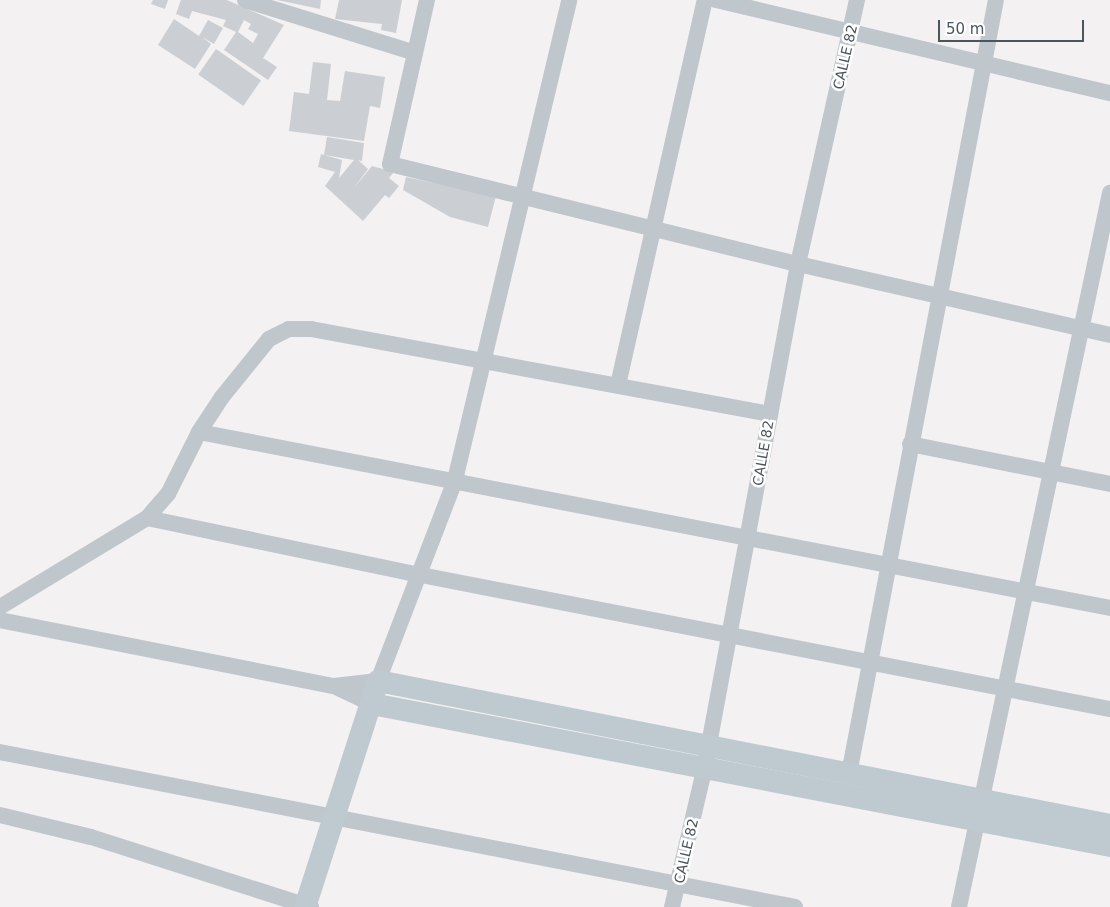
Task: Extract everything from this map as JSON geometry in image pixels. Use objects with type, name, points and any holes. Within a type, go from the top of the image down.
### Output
[{"type":"street","points":[[245,0],[415,53]]},
{"type":"street","points":[[427,0],[390,164],[798,264],[1081,330],[1110,335]]},
{"type":"street","points":[[0,815],[91,837],[307,906],[378,681],[421,575],[454,480],[520,197],[569,0]]},
{"type":"street","points":[[618,385],[705,0]]},
{"type":"street","points":[[716,0],[1110,93]]},
{"type":"street","name":"CALLE 82","points":[[672,907],[707,756],[798,264],[857,0]]},
{"type":"street","points":[[849,774],[937,296],[996,0]]},
{"type":"street","points":[[959,907],[1110,193]]},
{"type":"street","points":[[0,607],[147,518],[168,494],[199,432],[251,359],[269,339],[288,329],[311,329],[770,414]]},
{"type":"street","points":[[199,432],[1110,608]]},
{"type":"street","points":[[910,444],[1110,484]]},
{"type":"street","points":[[147,518],[421,575],[1110,709]]},
{"type":"street","points":[[0,620],[334,686],[372,704],[707,756],[849,774],[1110,846]]},
{"type":"street","points":[[334,686],[378,681],[707,756],[980,810],[1110,825]]},
{"type":"street","points":[[0,752],[795,907]]},
{"type":"building","points":[[153,0],[168,0],[165,9],[151,4]]},
{"type":"building","points":[[181,0],[227,0],[284,25],[263,58],[277,67],[268,80],[224,50],[236,32],[223,26],[226,20],[192,11],[189,19],[176,14]],"holes":[[[244,20],[251,24],[248,29],[258,34],[253,43],[238,32]]]},
{"type":"building","points":[[277,0],[321,0],[320,9]]},
{"type":"building","points":[[339,0],[402,0],[396,33],[381,30],[382,24],[335,19]]},
{"type":"building","points":[[174,19],[199,36],[208,20],[223,28],[214,44],[202,37],[211,44],[195,69],[158,45]]},
{"type":"building","points":[[216,49],[261,81],[243,106],[198,74]]},
{"type":"building","points":[[313,62],[331,64],[327,100],[340,101],[345,71],[385,77],[380,108],[370,106],[364,141],[289,131],[294,92],[309,94]]},
{"type":"building","points":[[327,137],[364,143],[362,161],[358,160],[368,169],[353,189],[372,166],[394,172],[389,178],[399,186],[389,198],[385,195],[363,221],[325,186],[335,172],[318,167],[321,154],[324,155]],"holes":[[[324,155],[354,160],[339,178],[342,160]]]},
{"type":"building","points":[[406,177],[496,196],[488,227],[450,217],[403,190]]}]
